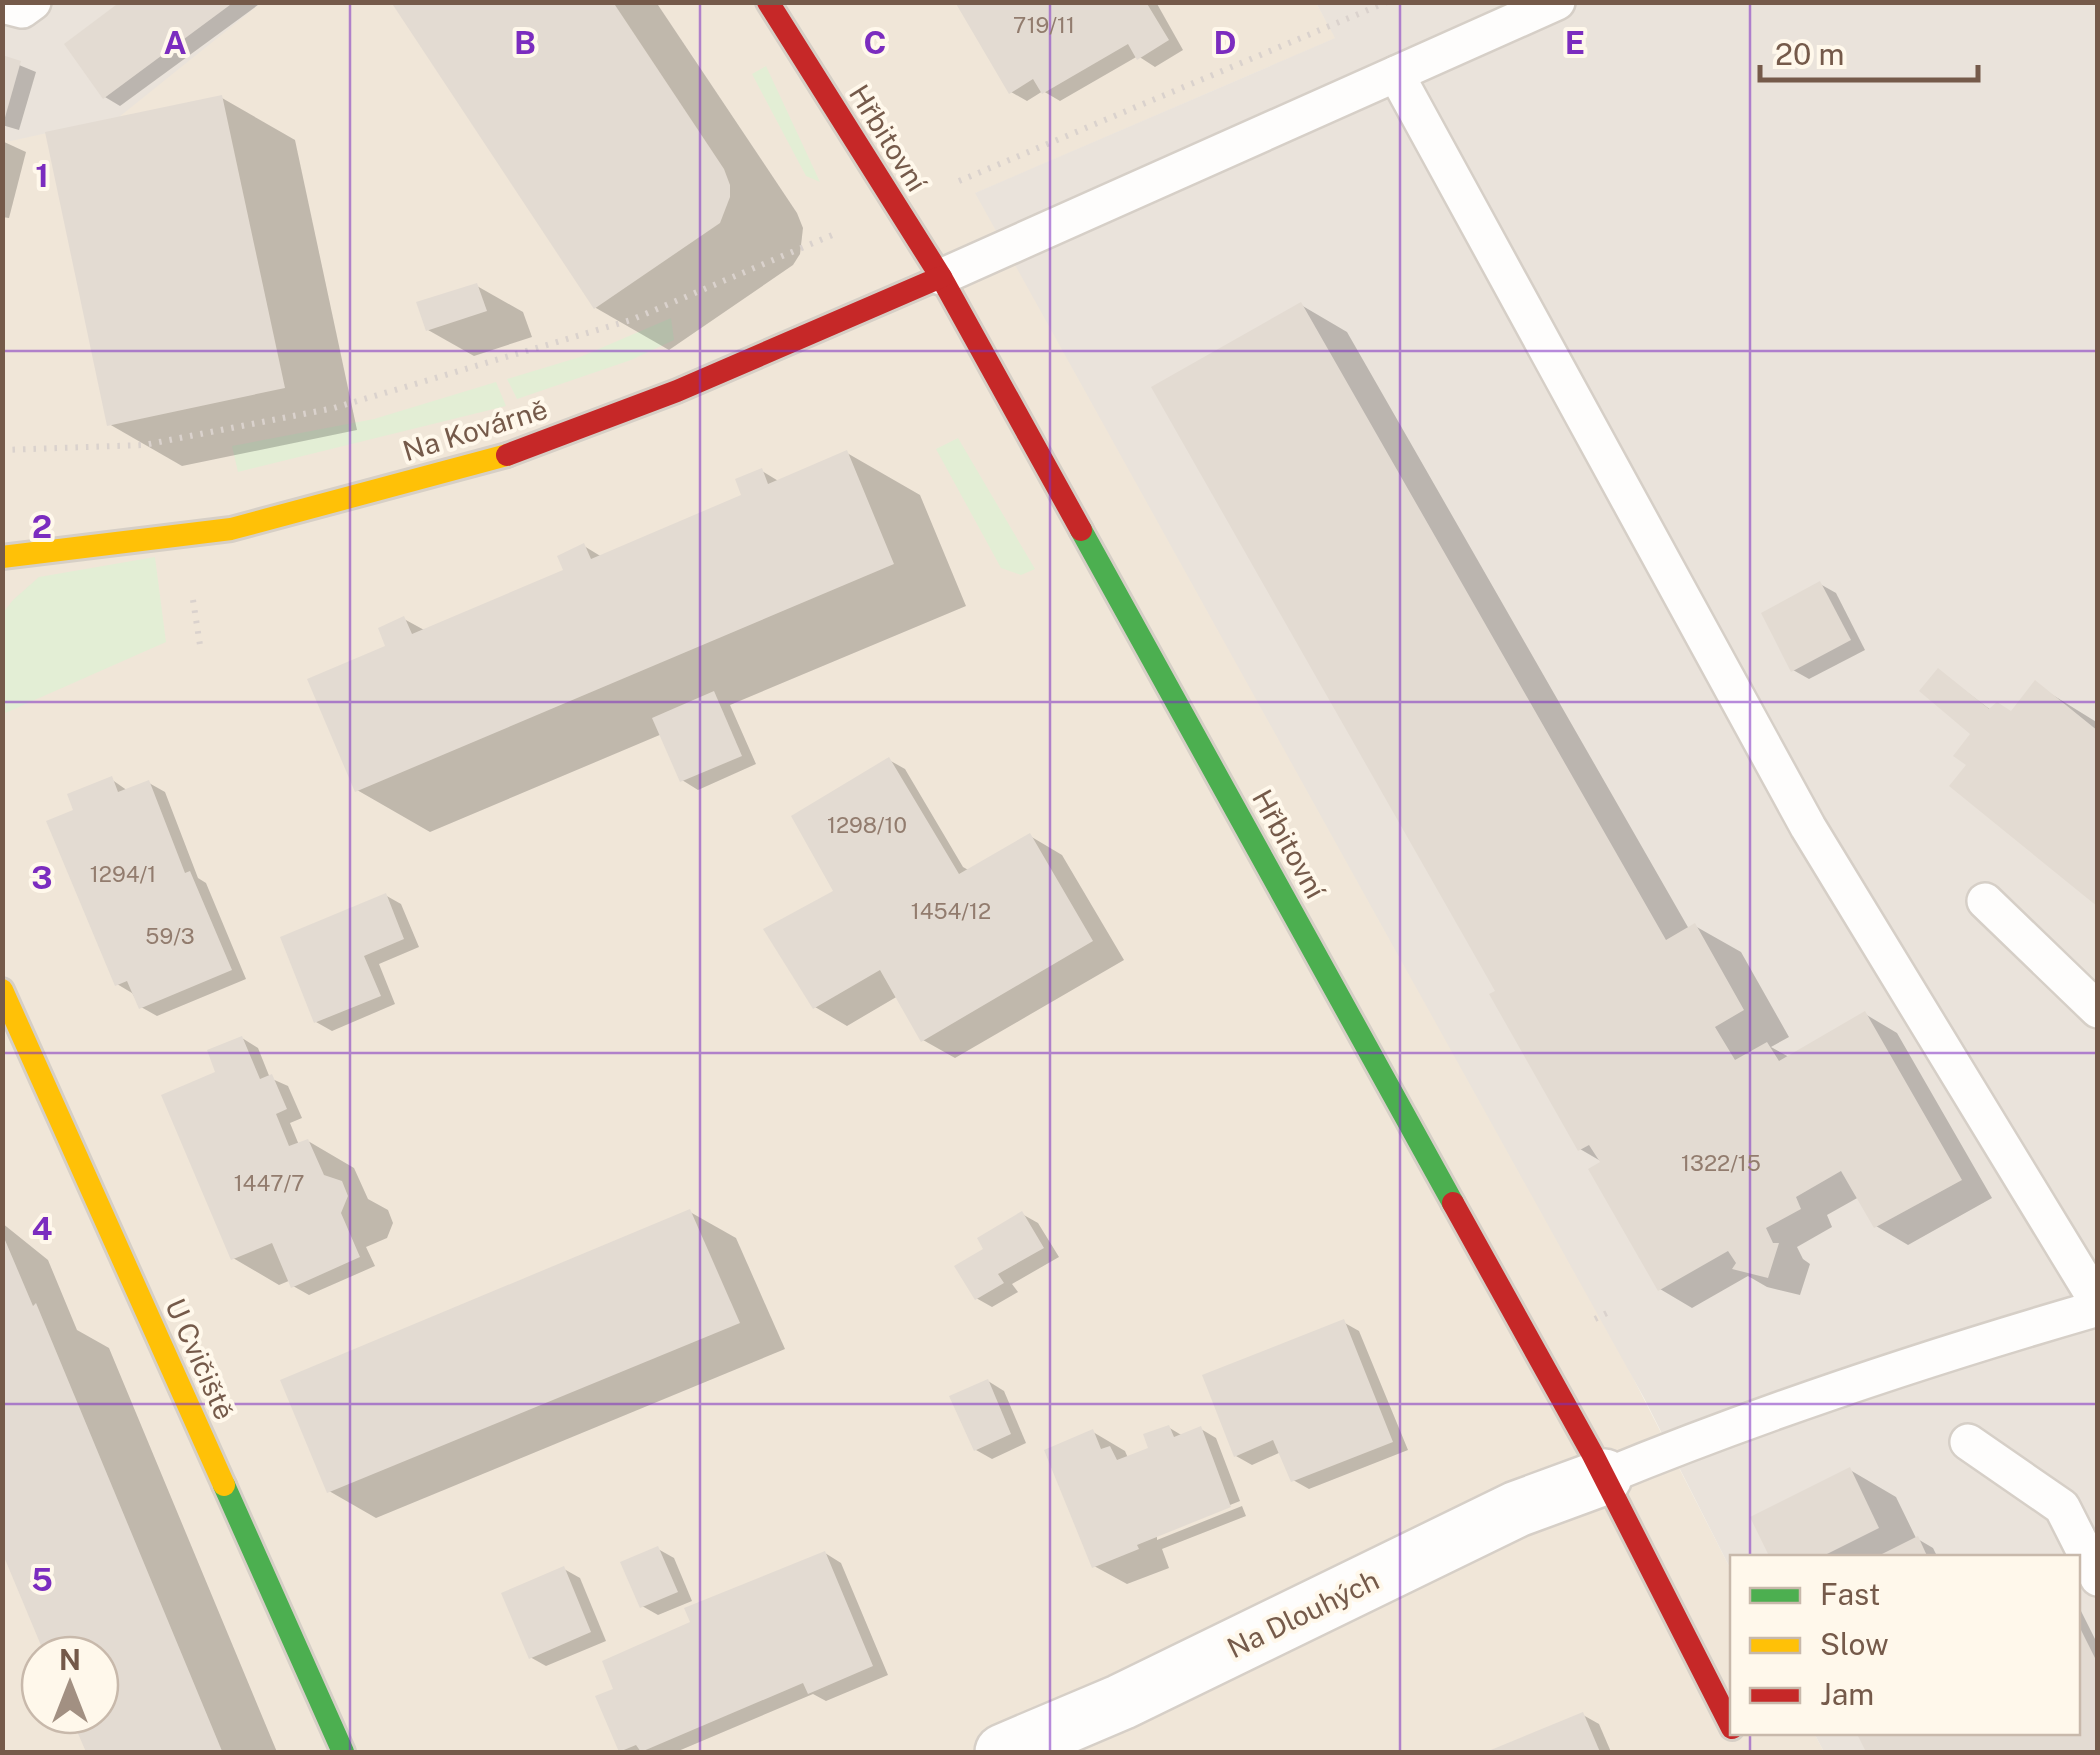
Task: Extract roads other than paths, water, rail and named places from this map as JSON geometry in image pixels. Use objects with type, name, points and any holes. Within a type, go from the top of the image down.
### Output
[{"type":"street","name":"Hřbitovní","points":[[768,2],[941,277],[1604,1477],[1730,1722]]},
{"type":"street","name":"Na Kovárně","points":[[2,557],[231,529],[524,450],[677,391],[941,277]]},
{"type":"street","name":"U Cvičiště","points":[[2,990],[343,1752]]},
{"type":"street","name":"Na Dlouhých","points":[[1002,1752],[1122,1702],[1517,1510],[1604,1477]]},
{"type":"lane","points":[[2,4],[22,10],[33,2]]},
{"type":"lane","points":[[941,277],[1557,2]]},
{"type":"lane","points":[[1396,74],[1808,827],[2098,1306],[1924,1358],[1684,1444],[1604,1477]]},
{"type":"lane","points":[[1985,901],[2098,1010]]},
{"type":"lane","points":[[1968,1442],[2062,1507],[2098,1578]]}]
